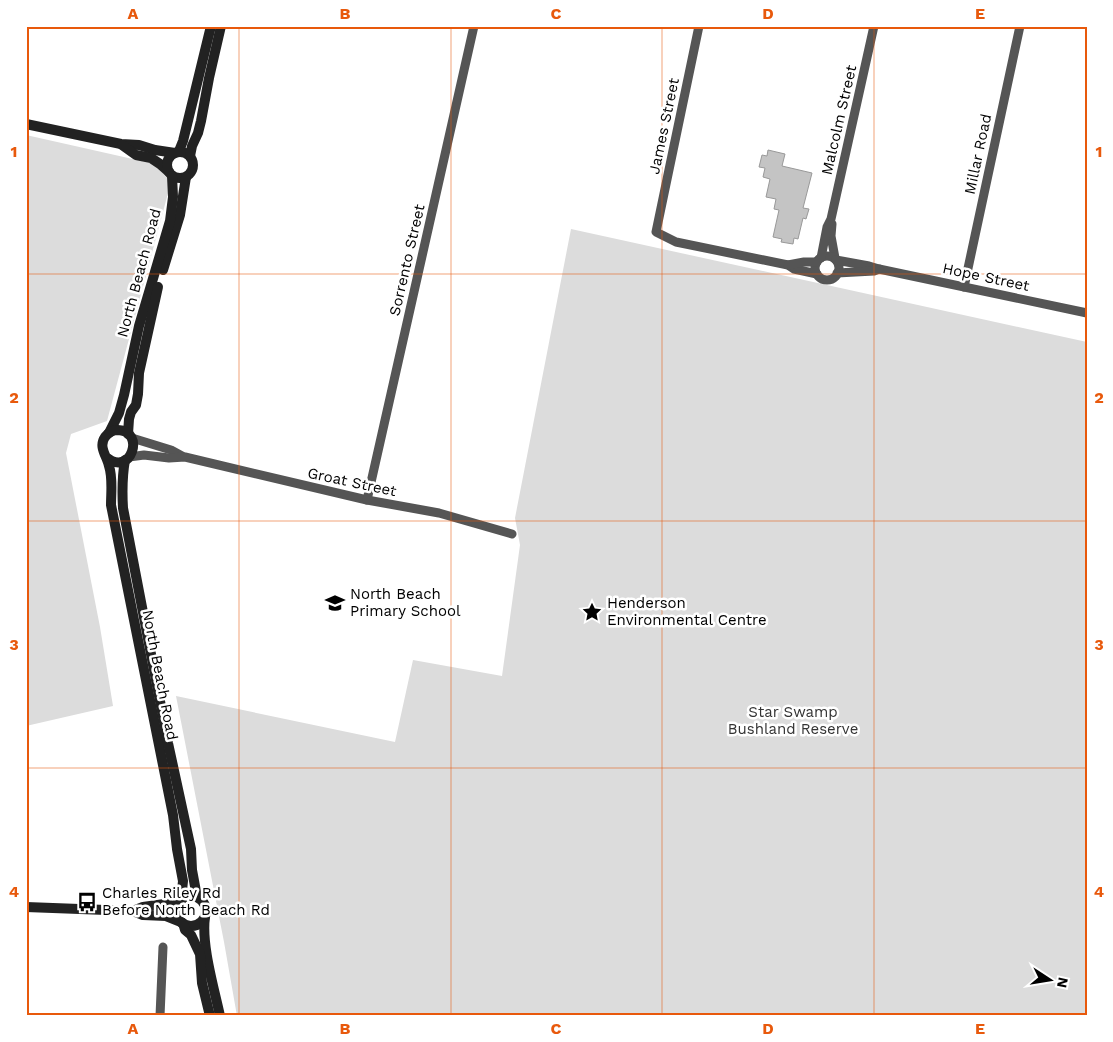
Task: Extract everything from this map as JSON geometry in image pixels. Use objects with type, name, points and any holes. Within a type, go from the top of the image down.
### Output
[{"type":"main road","points":[[171,175],[167,162],[171,155],[177,152],[183,141],[211,26]]},
{"type":"main road","points":[[190,156],[201,121],[221,26]]},
{"type":"main road","points":[[26,124],[121,144],[187,153],[194,163],[193,168],[190,175],[179,178],[171,175],[151,158],[136,155],[121,144]]},
{"type":"main road","name":"North Beach Road","points":[[171,175],[170,221],[139,326],[119,414],[102,444],[111,476],[111,505],[173,815],[183,881],[176,912],[186,930],[191,934],[200,954],[202,982],[210,1016]]},
{"type":"main road","name":"North Beach Road","points":[[186,177],[180,215],[156,290],[138,373],[136,405],[129,419],[130,436],[134,443],[134,448],[122,472],[122,488],[123,508],[168,743],[191,848],[197,897],[201,899],[206,907],[204,925],[208,958],[220,1016]]},
{"type":"main road","points":[[109,433],[119,430],[130,436]]},
{"type":"main road","points":[[106,457],[117,462],[127,459]]},
{"type":"main road","points":[[133,911],[144,907],[180,901],[188,896],[197,897]]},
{"type":"main road","points":[[26,906],[133,911],[143,915],[166,916],[193,926],[205,917]]},
{"type":"street","name":"Sorrento Street","points":[[367,500],[474,26]]},
{"type":"street","name":"James Street","points":[[699,26],[656,232],[676,242],[788,265]]},
{"type":"street","name":"Malcolm Street","points":[[835,259],[831,236],[831,219],[874,26]]},
{"type":"street","name":"Millar Road","points":[[964,287],[1020,26]]},
{"type":"street","name":"Malcolm Street","points":[[819,260],[827,227],[831,219]]},
{"type":"street","points":[[829,256],[835,259],[839,266],[838,273],[835,276],[824,279],[817,274],[790,268],[788,265],[810,262],[829,256]]},
{"type":"street","name":"Hope Street","points":[[835,259],[1087,313]]},
{"type":"street","points":[[817,274],[816,268],[819,260]]},
{"type":"street","name":"Hope Street","points":[[838,273],[874,272],[879,269]]},
{"type":"street","name":"Groat Street","points":[[130,436],[171,450],[185,458]]},
{"type":"street","name":"Groat Street","points":[[127,459],[144,455],[185,458],[367,500],[439,513],[512,534]]},
{"type":"street","points":[[160,1016],[163,947]]},
{"type":"green space","points":[[26,135],[155,164],[171,182],[107,421],[71,434],[66,453],[100,627],[113,706],[26,726]]},
{"type":"green space","name":"Star Swamp Bushland Reserve","points":[[571,229],[1087,342],[1087,1016],[237,1016],[176,696],[395,742],[413,660],[502,676],[520,545],[515,518]]},
{"type":"building","points":[[768,150],[785,154],[782,166],[812,173],[803,208],[809,209],[806,219],[803,218],[798,239],[794,238],[793,244],[781,242],[782,239],[773,237],[779,210],[774,209],[776,199],[766,197],[770,179],[763,177],[765,168],[759,167],[762,155],[767,156]]},
{"type":"place","name":"North Beach Primary School","points":[[335,603]]},
{"type":"place","name":"Henderson Environmental Centre","points":[[592,612]]},
{"type":"place","name":"Charles Riley Rd Before North Beach Rd","points":[[87,902]]}]
